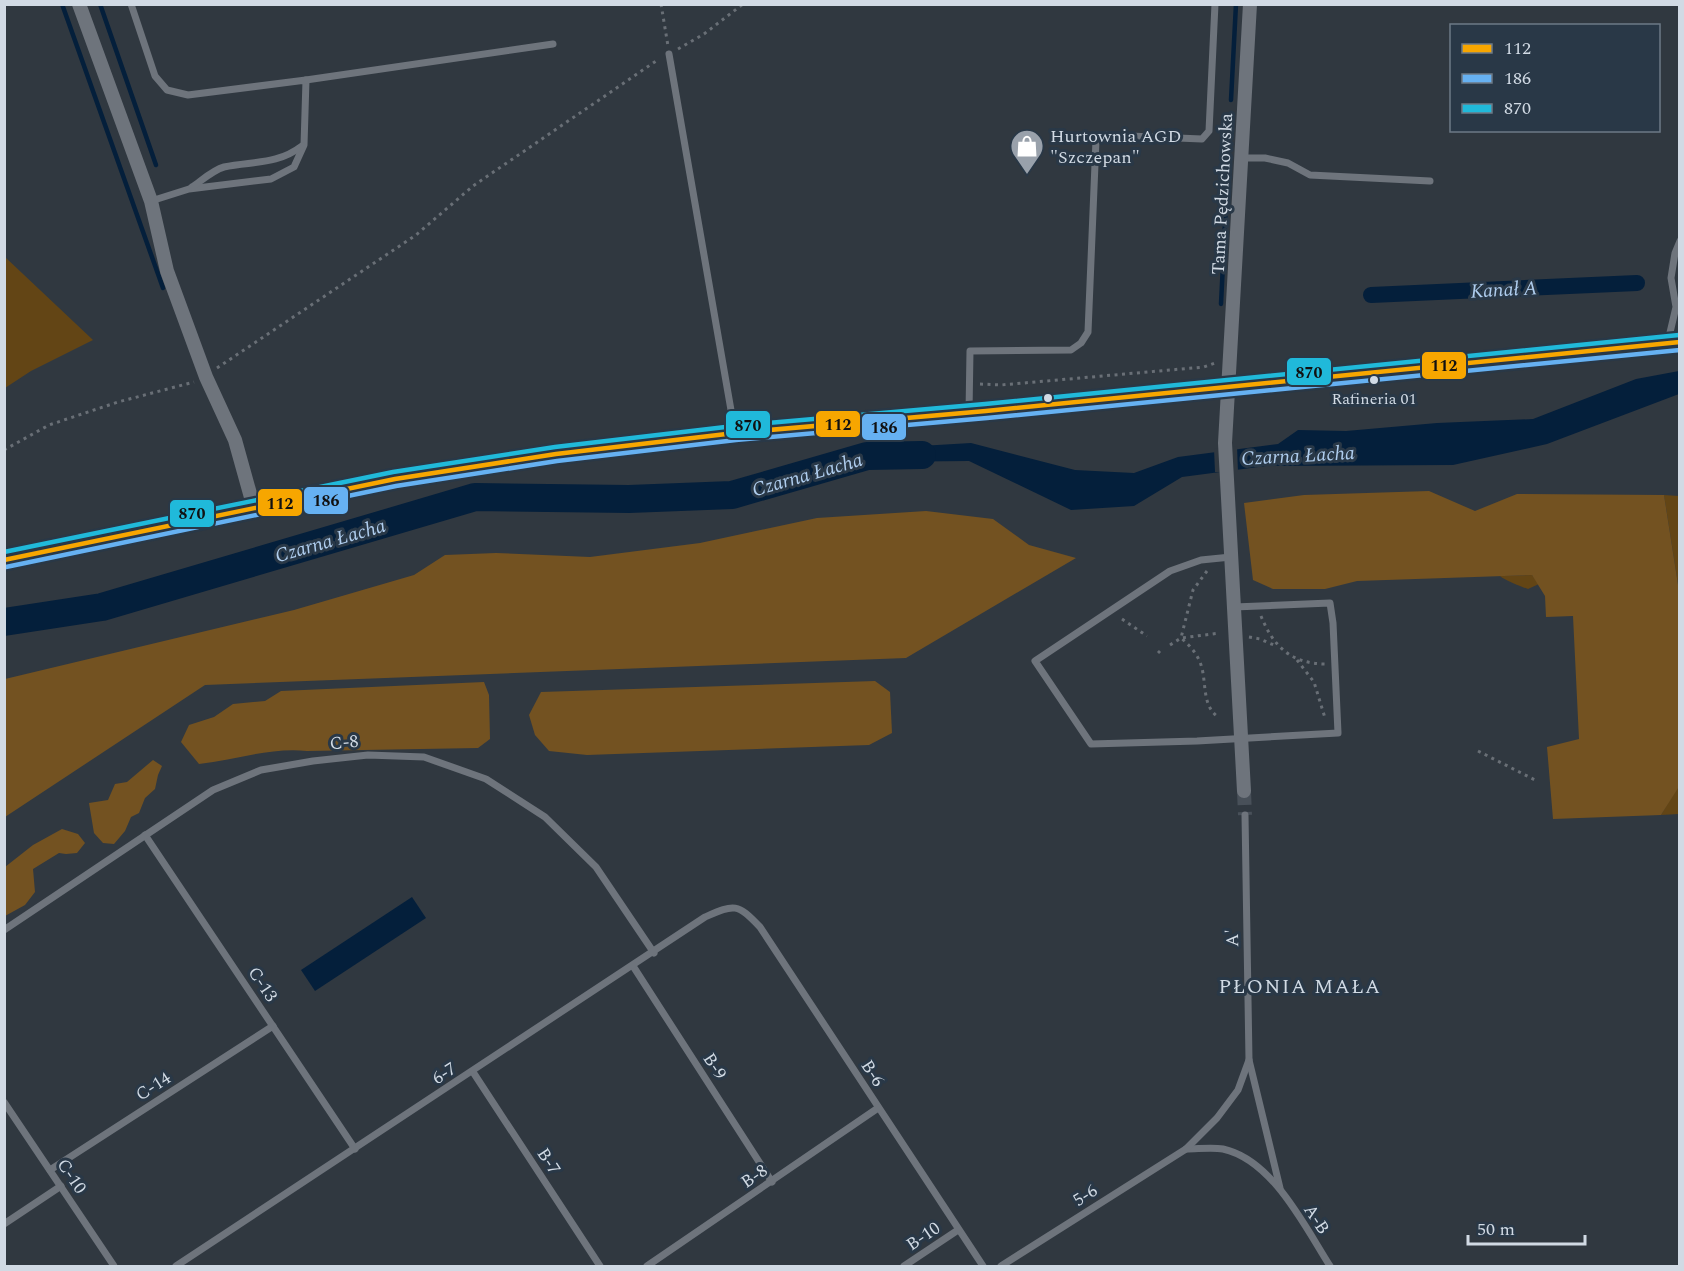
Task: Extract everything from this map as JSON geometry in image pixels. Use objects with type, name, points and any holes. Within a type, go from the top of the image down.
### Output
[{"type":"main road","points":[[4,560],[395,479],[556,454],[735,433],[1673,343]]},
{"type":"street","points":[[79,4],[151,201],[167,271],[206,376],[235,440],[246,509]]},
{"type":"street","name":"Tama Pędzichowska","points":[[1244,791],[1225,443],[1250,4]]},
{"type":"lane","points":[[131,4],[154,76],[167,90],[188,96],[553,44]]},
{"type":"lane","points":[[969,412],[970,351],[1071,350],[1081,343],[1088,332],[1096,140],[1105,135],[1202,139],[1209,131],[1215,4]]},
{"type":"lane","points":[[669,54],[735,433]]},
{"type":"lane","points":[[151,201],[189,189],[271,179],[294,167],[304,145],[306,80]]},
{"type":"lane","points":[[189,189],[222,168],[268,162],[293,153],[304,145]]},
{"type":"lane","points":[[1242,158],[1265,158],[1288,163],[1310,176],[1430,181]]},
{"type":"lane","points":[[1673,343],[1676,307],[1671,278],[1680,241]]},
{"type":"lane","points":[[1231,557],[1201,560],[1170,571],[1035,661],[1091,744],[1338,733],[1330,603],[1234,606]]},
{"type":"lane","name":"C-8","points":[[4,930],[213,790],[261,770],[368,755],[424,757],[486,779],[545,817],[596,867],[654,952]]},
{"type":"lane","name":"A'","points":[[1245,815],[1249,1060],[1280,1188]]},
{"type":"lane","name":"C-13","points":[[145,835],[355,1149]]},
{"type":"lane","name":"6-7","points":[[176,1266],[705,917],[729,907]]},
{"type":"lane","name":"B-6","points":[[729,907],[744,910],[760,927],[983,1266]]},
{"type":"lane","name":"B-9","points":[[633,966],[772,1182]]},
{"type":"lane","name":"C-14","points":[[50,1170],[273,1026]]},
{"type":"lane","name":"A'","points":[[1186,1149],[1217,1118],[1238,1090],[1249,1060]]},
{"type":"lane","name":"B-7","points":[[473,1072],[600,1266]]},
{"type":"lane","name":"C-10","points":[[4,1102],[114,1266]]},
{"type":"lane","name":"B-8","points":[[647,1266],[878,1108]]},
{"type":"lane","points":[[1186,1149],[1224,1149],[1251,1161],[1280,1188]]},
{"type":"lane","name":"5-6","points":[[1001,1266],[1186,1149]]},
{"type":"lane","points":[[4,1224],[61,1186]]},
{"type":"lane","name":"A-B","points":[[1280,1188],[1330,1266]]},
{"type":"lane","name":"B-10","points":[[904,1266],[958,1230]]},
{"type":"path","points":[[661,4],[669,54]]},
{"type":"path","points":[[214,370],[416,235],[473,186],[648,66],[704,34],[743,4]]},
{"type":"path","points":[[970,383],[1001,385],[1172,370],[1173,372]]},
{"type":"path","points":[[4,450],[49,425],[118,402],[199,381]]},
{"type":"path","points":[[1180,638],[1193,590],[1203,574],[1210,568]]},
{"type":"path","points":[[1261,616],[1266,630],[1278,647]]},
{"type":"path","points":[[1122,619],[1147,636]]},
{"type":"path","points":[[1170,645],[1180,638],[1206,633],[1222,633]]},
{"type":"path","points":[[1245,636],[1260,639],[1296,658],[1318,664],[1335,664]]},
{"type":"path","points":[[1180,638],[1190,646],[1200,660],[1209,704],[1212,713],[1218,717]]},
{"type":"path","points":[[1296,658],[1314,682],[1325,718]]},
{"type":"path","points":[[1478,751],[1537,781]]},
{"type":"shaded area","points":[[5,257],[93,340],[31,371],[5,388]]},
{"type":"shaded area","points":[[1429,491],[1475,511],[1517,494],[1664,495],[1679,591],[1680,785],[1661,815],[1553,819],[1547,747],[1579,739],[1573,616],[1546,617],[1545,596],[1532,575],[1357,581],[1325,589],[1273,589],[1253,580],[1244,503],[1304,495]]},
{"type":"shaded area","points":[[1664,495],[1679,496],[1679,591]]},
{"type":"shaded area","points":[[926,511],[993,519],[1029,545],[1076,558],[906,658],[205,685],[5,817],[5,679],[294,610],[414,575],[445,555],[496,553],[590,557],[700,543],[817,518]]},
{"type":"shaded area","points":[[1532,575],[1539,584],[1528,589],[1500,576]]},
{"type":"shaded area","points":[[875,681],[890,692],[892,733],[869,745],[587,755],[549,751],[535,735],[529,715],[541,692]]},
{"type":"shaded area","points":[[484,682],[489,695],[490,739],[478,748],[294,750],[199,764],[181,742],[189,725],[214,717],[233,704],[265,701],[281,691]]},
{"type":"shaded area","points":[[153,760],[162,766],[155,789],[145,798],[139,813],[131,817],[125,831],[114,844],[103,843],[94,833],[89,803],[108,800],[115,784],[127,782]]},
{"type":"shaded area","points":[[1679,785],[1679,814],[1661,815]]},
{"type":"shaded area","points":[[62,829],[78,834],[85,843],[77,853],[59,853],[33,869],[35,892],[25,905],[5,916],[5,867],[33,845]]},
{"type":"water","points":[[1679,371],[1679,394],[1547,444],[1453,465],[1266,466],[1182,477],[1134,506],[1071,510],[969,461],[869,462],[903,447],[971,443],[1075,470],[1134,473],[1178,457],[1278,444],[1298,430],[1346,431],[1437,423],[1533,419],[1636,379]]},
{"type":"water","points":[[412,897],[426,918],[315,991],[301,970]]},
{"type":"pier","points":[[1237,446],[1238,472],[1215,472],[1214,449]]},
{"type":"waterway","points":[[62,4],[163,288]]},
{"type":"waterway","points":[[100,4],[156,165]]},
{"type":"waterway","points":[[1231,100],[1236,4]]},
{"type":"waterway","points":[[1231,115],[1231,136]]},
{"type":"waterway","points":[[1227,184],[1229,160]]},
{"type":"waterway","points":[[1221,304],[1226,203]]},
{"type":"waterway","name":"Kanał A","points":[[1371,295],[1637,283]]},
{"type":"waterway","name":"Czarna Łacha","points":[[4,622],[102,607],[475,497],[629,499],[732,495],[867,456],[922,455]]},
{"type":"tunnel","points":[[1244,791],[1245,815]]},
{"type":"transit line","name":"870","points":[[4,552],[393,472],[555,447],[734,426],[985,404],[1679,335]]},
{"type":"transit line","name":"112","points":[[4,560],[395,479],[556,454],[735,433],[986,411],[1680,342]]},
{"type":"transit line","name":"186","points":[[6,567],[396,486],[557,461],[736,440],[987,418],[1680,350]]},
{"type":"place","name":"Hurtownia AGD \"Szczepan\"","points":[[1027,175]]},
{"type":"place","name":"Rafineria 01","points":[[1374,380]]},
{"type":"district","name":"PŁONIA MAŁA","points":[[1300,986]]}]
